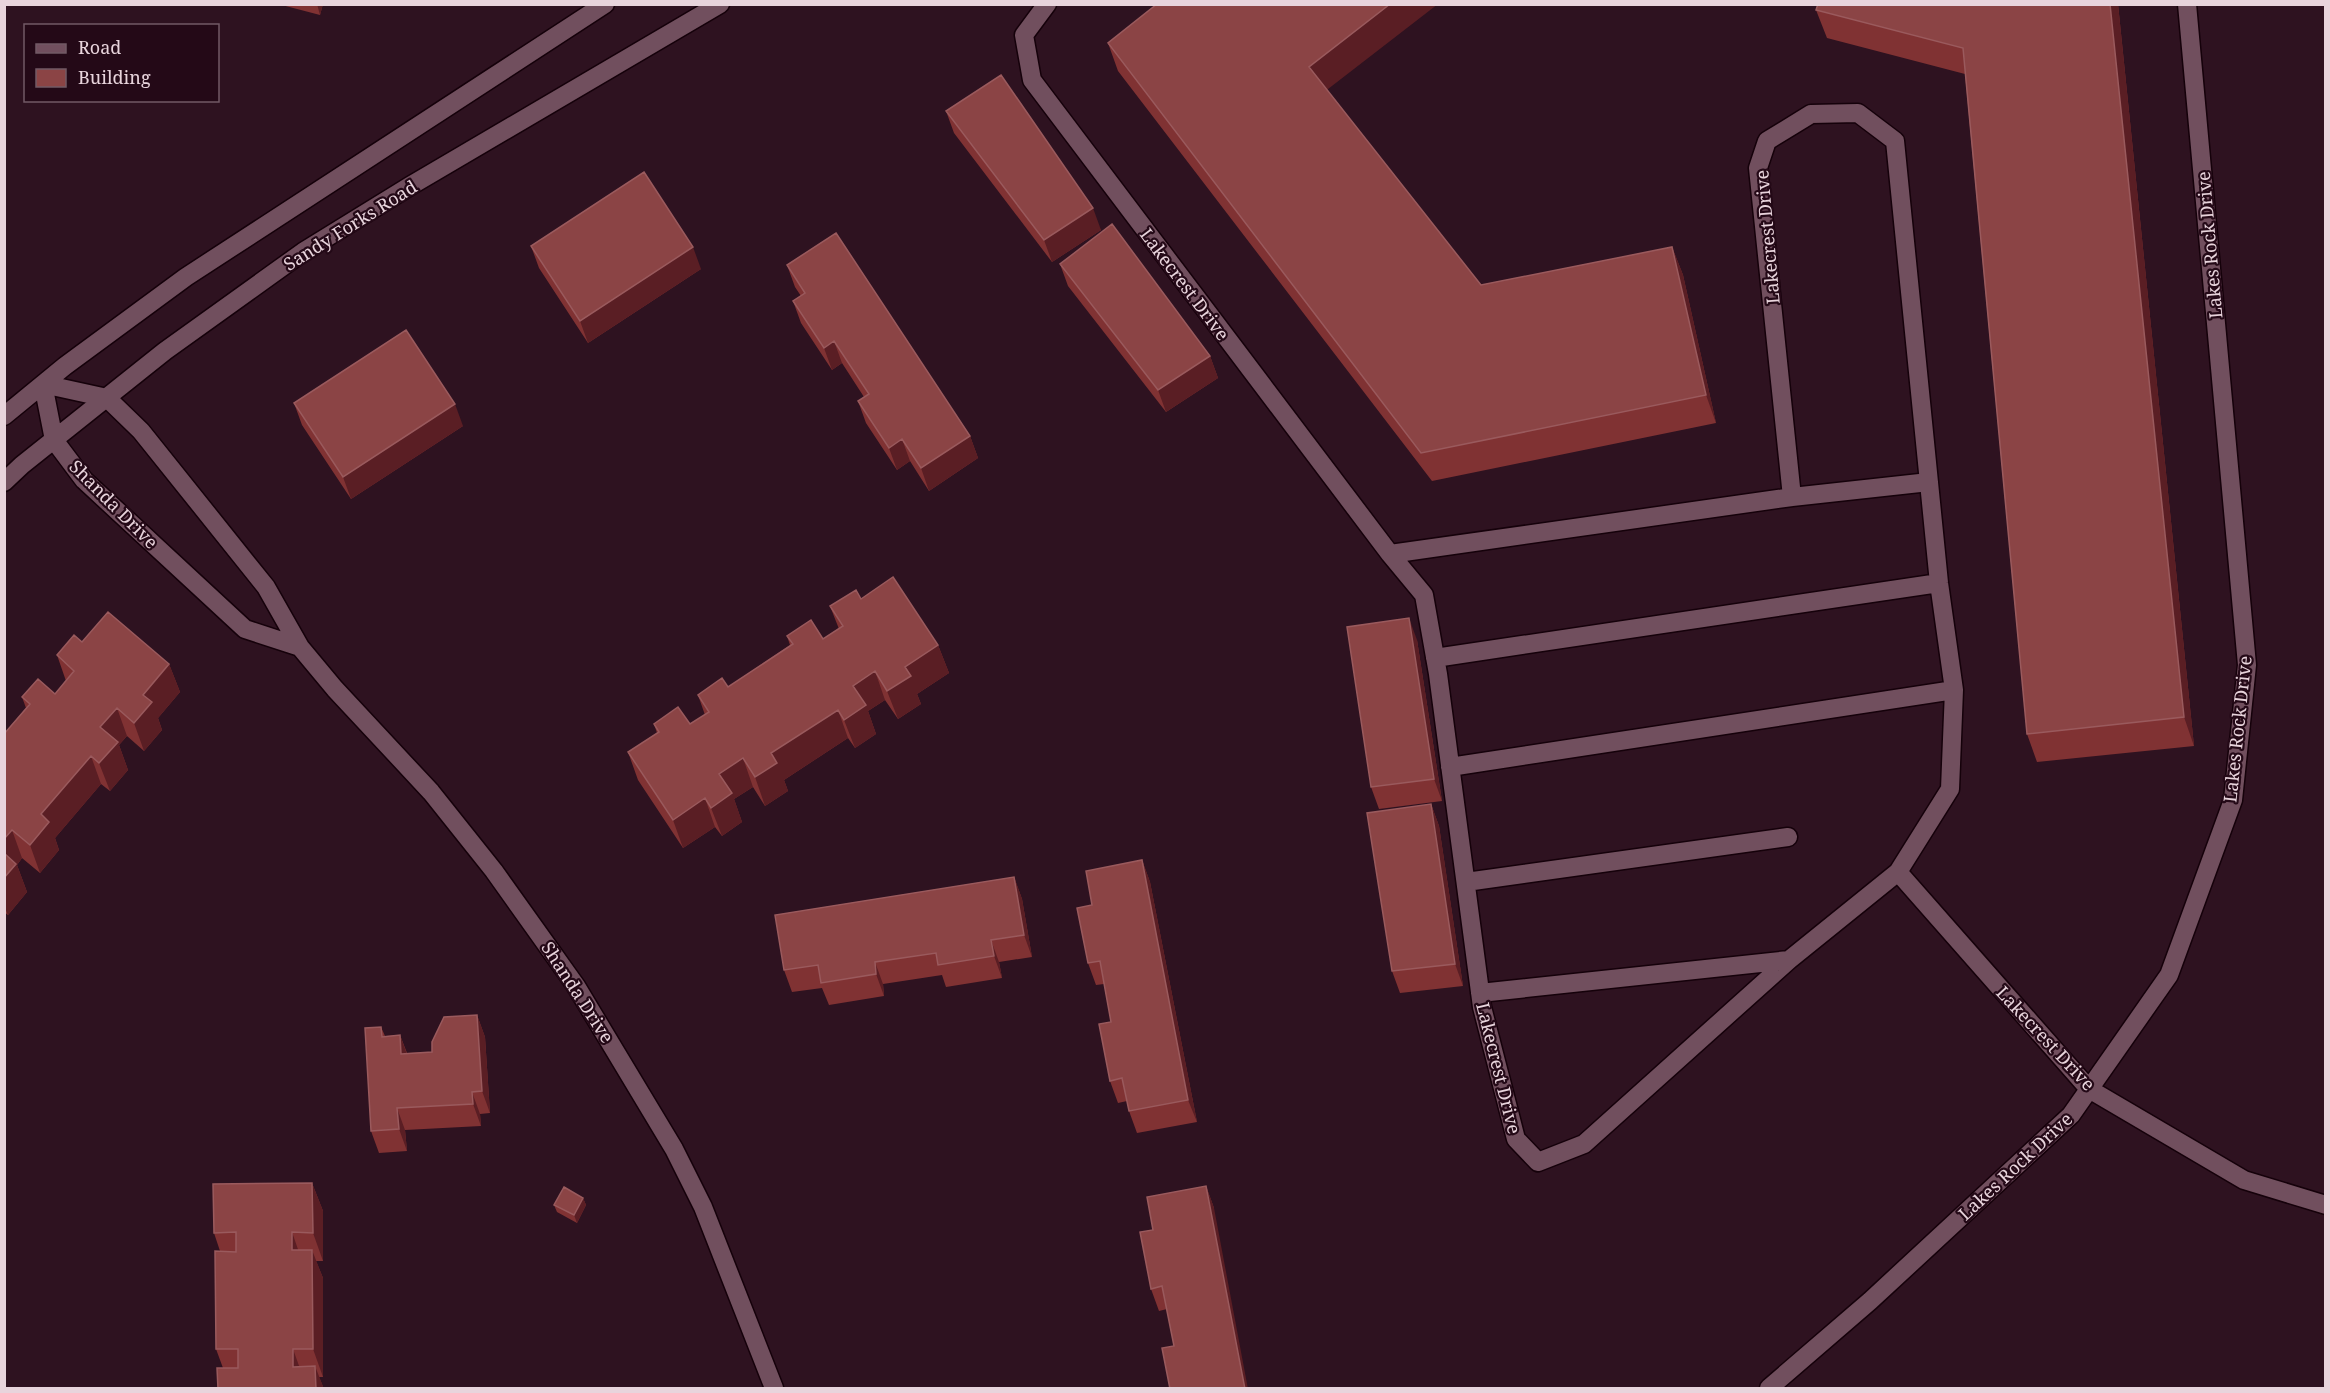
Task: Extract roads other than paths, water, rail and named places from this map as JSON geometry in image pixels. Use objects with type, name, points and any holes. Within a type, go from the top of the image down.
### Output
[{"type":"street","points":[[4,416],[186,277],[605,4]]},
{"type":"street","name":"Sandy Forks Road","points":[[4,482],[165,351],[303,252],[410,186],[720,4]]},
{"type":"street","name":"Lakecrest Drive","points":[[1047,4],[1024,34],[1032,80],[1390,554],[1424,595],[1435,658],[1480,993],[1516,1139],[1538,1162],[1584,1144],[1789,960],[1898,872],[1950,789],[1954,690],[1939,584],[1895,141],[1858,113],[1811,114],[1767,141],[1758,168],[1792,497]]},
{"type":"street","name":"Lakes Rock Drive","points":[[1769,1389],[1870,1301],[2071,1115],[2169,975],[2233,800],[2247,665],[2187,4]]},
{"type":"street","points":[[43,384],[107,398]]},
{"type":"street","name":"Shanda Drive","points":[[43,384],[54,440],[84,480],[245,629],[300,647]]},
{"type":"street","name":"Shanda Drive","points":[[107,398],[141,432],[266,587],[300,647],[431,792],[494,871],[576,986],[679,1158],[703,1207],[774,1389]]},
{"type":"street","points":[[1390,554],[1792,497],[1929,482]]},
{"type":"street","points":[[1435,658],[1939,584]]},
{"type":"street","points":[[1450,767],[1954,690]]},
{"type":"street","points":[[1466,882],[1788,837]]},
{"type":"street","name":"Lakecrest Drive","points":[[1898,872],[2089,1089],[2244,1180],[2325,1204]]},
{"type":"street","points":[[1480,993],[1789,960]]}]
